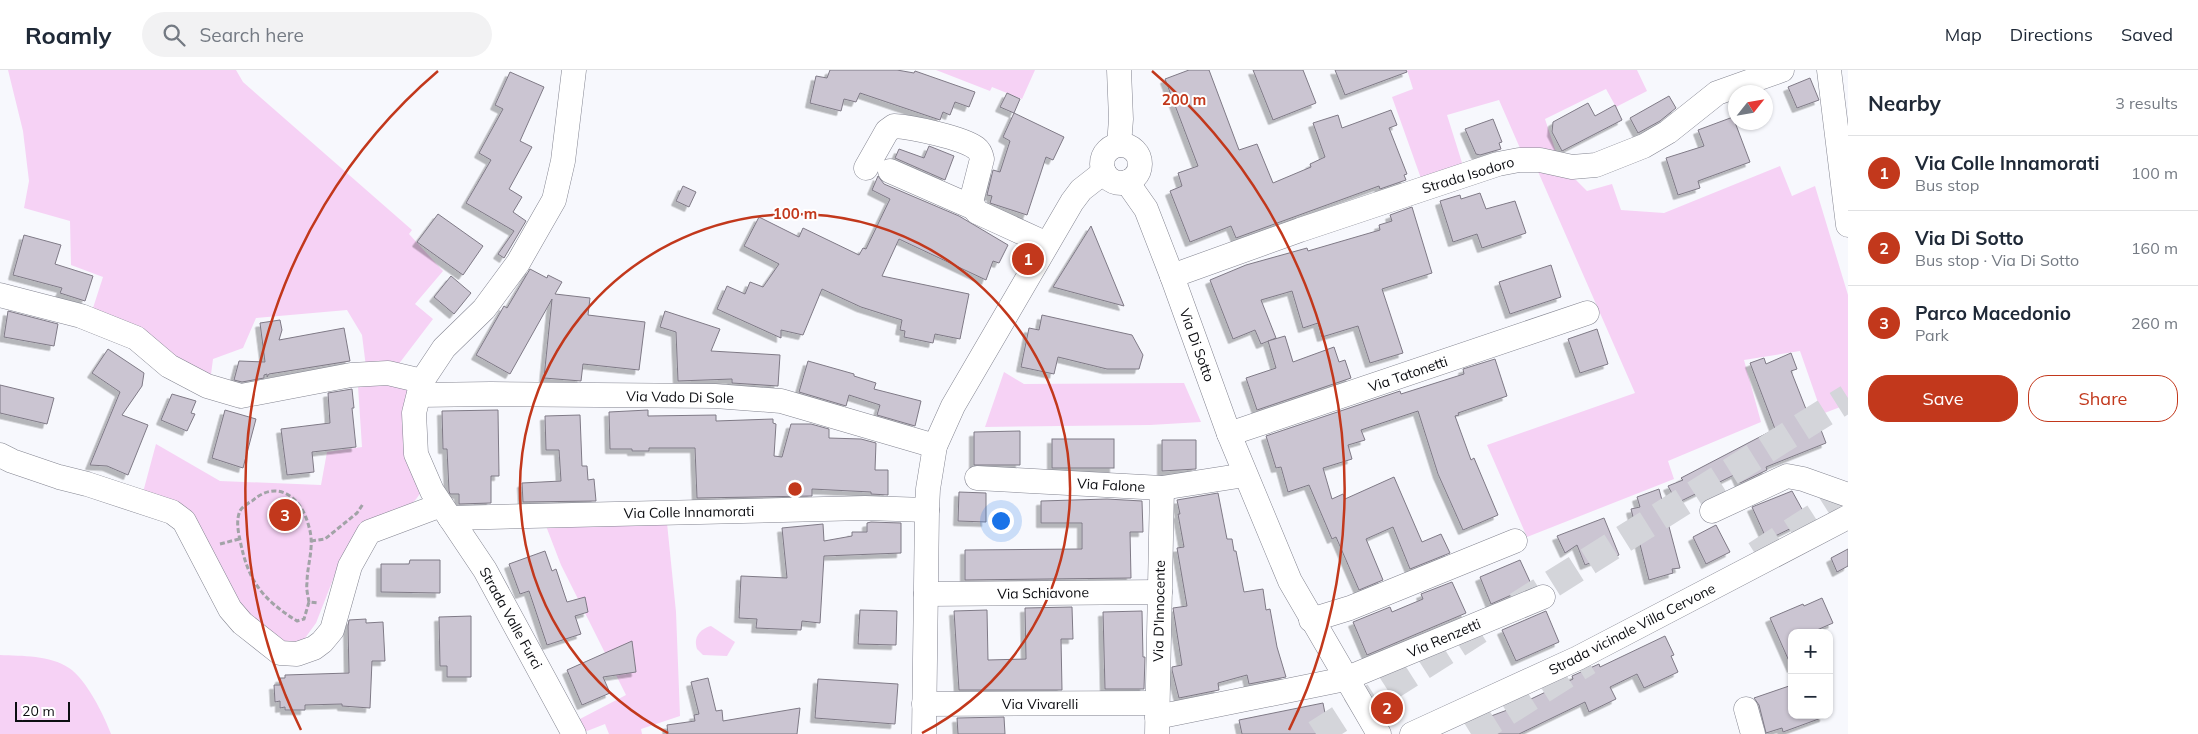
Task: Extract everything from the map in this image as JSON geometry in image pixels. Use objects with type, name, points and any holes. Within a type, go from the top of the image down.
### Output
[{"type":"street","name":"Strada Valle Furci","points":[[574,70],[563,161],[554,200],[512,271],[484,310],[444,348],[421,388],[414,413],[416,454],[432,491],[485,570],[574,734]]},
{"type":"street","name":"Strada Isodoro","points":[[1172,276],[1300,230],[1498,164],[1519,160],[1540,160],[1572,167],[1596,165],[1637,149],[1668,132],[1717,93],[1782,70]]},
{"type":"street","points":[[1830,70],[1848,225]]},
{"type":"street","points":[[1119,145],[1122,71]]},
{"type":"street","points":[[866,168],[887,131],[894,126],[944,136],[975,147],[980,152],[982,159],[971,202],[972,207]]},
{"type":"street","points":[[1119,145],[1125,145],[1135,152],[1140,163],[1137,174],[1127,182],[1111,180],[1104,172],[1102,160],[1104,154],[1119,145]]},
{"type":"street","points":[[890,170],[1047,244]]},
{"type":"street","points":[[924,734],[927,510],[928,489],[935,446],[953,406],[976,363],[1047,244],[1081,190],[1104,172]]},
{"type":"street","name":"Via Di Sotto","points":[[1127,182],[1146,209],[1229,434],[1290,582],[1345,679],[1379,734]]},
{"type":"street","name":"Via Vado Di Sole","points":[[0,295],[81,316],[136,338],[169,366],[207,386],[241,396],[351,375],[388,373],[421,388],[491,394],[715,396],[781,401],[935,446]]},
{"type":"street","name":"Via Tatonetti","points":[[1229,434],[1587,313]]},
{"type":"street","points":[[0,455],[59,477],[87,484],[172,512],[184,520],[230,609],[242,624],[280,653],[297,654],[306,652],[322,642],[332,630],[350,566],[369,532],[446,512]]},
{"type":"street","name":"Via Falone","points":[[977,478],[1162,488],[1245,475]]},
{"type":"street","points":[[1712,511],[1787,476],[1804,479],[1848,496]]},
{"type":"street","name":"Via D'Innocente","points":[[1157,718],[1162,488]]},
{"type":"street","name":"Via Colle Innamorati","points":[[446,512],[927,510]]},
{"type":"street","name":"Strada vicinale Villa Cervone","points":[[1412,734],[1578,658],[1848,517]]},
{"type":"street","points":[[1311,620],[1350,608],[1515,541]]},
{"type":"street","name":"Via Schiavone","points":[[926,594],[1160,592]]},
{"type":"street","name":"Via Renzetti","points":[[1345,679],[1543,597]]},
{"type":"street","name":"Via Vivarelli","points":[[924,704],[1157,718],[1345,679]]},
{"type":"street","points":[[1746,709],[1753,734]]},
{"type":"path","points":[[281,490],[290,495],[299,505],[309,526],[311,541],[307,583],[309,602],[304,618],[297,621],[271,603],[260,592],[251,578],[242,556],[237,529],[241,510],[262,493],[281,490]]},
{"type":"path","points":[[311,541],[325,540],[357,513],[363,504]]},
{"type":"path","points":[[220,544],[239,539]]},
{"type":"path","points":[[309,602],[340,605]]},
{"type":"shaded area","points":[[8,70],[236,70],[243,82],[412,230],[409,234],[443,271],[415,304],[433,319],[398,365],[366,367],[362,335],[347,310],[256,318],[243,348],[213,359],[210,382],[93,308],[103,277],[71,265],[70,221],[24,208],[29,181],[23,131]]},
{"type":"shaded area","points":[[936,70],[1035,70],[1022,99],[992,87],[990,91]]},
{"type":"shaded area","points":[[1407,70],[1637,70],[1647,91],[1616,107],[1606,89],[1545,119],[1556,152],[1523,155],[1499,100],[1447,115],[1464,169],[1423,184],[1392,97],[1413,89]]},
{"type":"shaded area","points":[[1780,166],[1792,196],[1815,186],[1848,295],[1848,404],[1822,414],[1800,351],[1744,360],[1761,422],[1668,461],[1674,479],[1527,537],[1487,445],[1635,393],[1536,167],[1576,180],[1587,191],[1612,184],[1621,210],[1664,213]]},
{"type":"shaded area","points":[[1004,372],[1024,384],[1184,383],[1201,422],[1150,425],[985,427]]},
{"type":"shaded area","points":[[388,384],[412,388],[421,492],[403,510],[366,521],[341,559],[316,623],[300,645],[280,644],[235,601],[194,524],[142,496],[156,444],[220,481],[321,485],[327,452],[362,447],[358,386]]},
{"type":"shaded area","points":[[667,523],[676,612],[680,716],[641,729],[642,734],[609,734],[605,724],[582,733],[576,721],[626,695],[561,565],[546,526]]},
{"type":"shaded area","points":[[711,626],[735,642],[727,656],[703,655],[697,649],[696,641],[698,634]]},
{"type":"shaded area","points":[[0,655],[45,658],[69,668],[82,680],[88,689],[104,717],[111,734],[0,734]]},
{"type":"building","points":[[830,70],[897,70],[914,73],[915,71],[975,92],[969,107],[955,102],[950,115],[943,112],[940,120],[860,93],[856,102],[844,99],[841,111],[810,103],[816,76],[827,78]]},
{"type":"building","points":[[1189,70],[1209,70],[1239,150],[1257,144],[1273,183],[1311,167],[1310,164],[1325,157],[1313,123],[1338,115],[1342,128],[1391,110],[1397,125],[1389,128],[1407,174],[1404,175],[1406,180],[1380,189],[1379,186],[1236,238],[1231,226],[1190,242],[1170,191],[1182,186],[1178,173],[1198,166],[1165,79]]},
{"type":"building","points":[[1253,70],[1303,70],[1316,103],[1273,120]]},
{"type":"building","points":[[1335,70],[1406,70],[1407,72],[1345,95]]},
{"type":"building","points":[[510,72],[544,87],[520,141],[532,147],[509,189],[522,197],[513,212],[526,221],[504,258],[498,254],[514,231],[466,203],[491,160],[479,153],[503,109],[495,105]]},
{"type":"building","points":[[1810,78],[1819,100],[1797,108],[1788,87]]},
{"type":"building","points":[[1007,93],[1020,99],[1014,113],[1000,107]]},
{"type":"building","points":[[1669,96],[1676,108],[1660,121],[1638,133],[1630,118]]},
{"type":"building","points":[[1588,103],[1595,116],[1615,105],[1622,120],[1562,151],[1552,132],[1553,122]]},
{"type":"building","points":[[1014,113],[1064,137],[1053,160],[1046,157],[1027,215],[990,203],[992,196],[987,195],[993,170],[1000,172],[1010,141],[1003,137]]},
{"type":"building","points":[[1493,119],[1502,142],[1499,143],[1501,149],[1480,155],[1476,154],[1465,129]]},
{"type":"building","points":[[1728,119],[1728,130],[1738,130],[1750,162],[1698,181],[1700,188],[1678,195],[1666,158],[1704,146],[1698,130]]},
{"type":"building","points":[[929,146],[954,156],[945,180],[895,158],[899,149],[924,158]]},
{"type":"building","points":[[878,176],[884,184],[959,216],[1008,245],[999,263],[993,261],[986,280],[899,239],[882,276],[969,294],[960,339],[935,334],[933,343],[904,337],[905,331],[900,330],[902,320],[861,307],[822,289],[803,335],[781,330],[781,338],[717,309],[727,286],[745,294],[750,282],[763,287],[779,264],[744,246],[759,217],[799,237],[803,228],[859,255],[863,248],[866,249],[890,199],[872,190]]},
{"type":"building","points":[[683,186],[696,192],[689,207],[676,201]]},
{"type":"building","points":[[1480,193],[1486,209],[1515,201],[1526,233],[1482,248],[1477,234],[1453,242],[1440,201],[1460,195],[1461,199]]},
{"type":"building","points":[[1412,207],[1432,273],[1382,289],[1403,353],[1370,363],[1358,326],[1322,337],[1318,323],[1303,328],[1292,291],[1261,300],[1276,338],[1261,344],[1255,330],[1233,339],[1210,280],[1246,265],[1307,248],[1308,251],[1380,230],[1379,225],[1392,221],[1390,215]]},
{"type":"building","points":[[438,214],[483,246],[463,275],[417,242]]},
{"type":"building","points":[[1091,226],[1124,306],[1053,287]]},
{"type":"building","points":[[24,235],[61,245],[55,264],[93,276],[85,301],[60,293],[62,288],[13,275]]},
{"type":"building","points":[[1551,265],[1561,297],[1510,314],[1499,282]]},
{"type":"building","points":[[530,269],[547,278],[548,275],[562,282],[555,294],[590,298],[588,315],[645,322],[639,370],[583,364],[581,381],[544,378],[552,299],[510,374],[476,355],[504,306],[507,308]]},
{"type":"building","points":[[451,276],[471,293],[454,314],[434,297]]},
{"type":"building","points":[[8,311],[58,324],[54,346],[4,337]]},
{"type":"building","points":[[665,311],[720,329],[711,351],[780,355],[778,386],[732,383],[732,379],[678,381],[676,332],[660,327]]},
{"type":"building","points":[[1042,315],[1132,335],[1143,355],[1139,369],[1107,369],[1058,357],[1054,374],[1021,367],[1029,328],[1039,330]]},
{"type":"building","points":[[280,320],[282,330],[279,340],[344,328],[350,361],[269,374],[267,377],[267,374],[264,375],[264,378],[242,382],[234,380],[239,361],[265,362],[260,323]]},
{"type":"building","points":[[1597,329],[1608,364],[1580,373],[1568,339]]},
{"type":"building","points":[[1285,336],[1293,362],[1334,347],[1339,362],[1345,360],[1351,378],[1257,410],[1246,378],[1276,368],[1268,341]]},
{"type":"building","points":[[108,349],[144,373],[142,386],[122,415],[148,425],[128,475],[107,466],[90,465],[120,392],[92,373]]},
{"type":"building","points":[[1791,353],[1797,369],[1791,371],[1815,432],[1821,430],[1826,443],[1766,467],[1767,470],[1740,483],[1736,474],[1677,503],[1668,486],[1683,480],[1681,478],[1775,429],[1750,363],[1764,358],[1766,364]]},
{"type":"building","points":[[1495,359],[1507,396],[1458,413],[1459,415],[1455,416],[1471,460],[1474,458],[1498,515],[1463,530],[1438,474],[1418,411],[1361,430],[1365,440],[1348,445],[1352,459],[1323,468],[1332,499],[1343,494],[1345,499],[1394,477],[1422,542],[1441,534],[1450,553],[1410,569],[1393,527],[1366,539],[1383,580],[1359,590],[1336,537],[1332,539],[1309,485],[1288,492],[1281,467],[1276,468],[1266,436],[1400,391],[1401,394],[1464,374],[1463,369]]},
{"type":"building","points":[[808,361],[854,374],[854,376],[876,383],[874,389],[921,401],[915,426],[877,415],[880,405],[849,395],[846,406],[799,392]]},
{"type":"building","points":[[0,385],[54,398],[47,424],[0,413]]},
{"type":"building","points":[[352,389],[356,447],[312,452],[314,472],[287,475],[281,429],[330,423],[328,393]]},
{"type":"building","points":[[172,394],[196,401],[191,413],[195,414],[187,431],[161,420]]},
{"type":"building","points":[[225,410],[256,419],[243,468],[212,458]]},
{"type":"building","points":[[498,410],[499,476],[491,476],[491,503],[459,504],[459,494],[450,494],[449,491],[447,449],[443,449],[442,411]]},
{"type":"building","points":[[648,410],[648,416],[716,415],[716,421],[773,419],[773,423],[776,424],[774,456],[782,457],[791,424],[811,424],[829,429],[829,438],[861,439],[876,443],[875,470],[888,470],[888,495],[871,494],[871,492],[812,489],[812,496],[697,498],[695,448],[649,448],[649,451],[610,449],[609,412]]},
{"type":"building","points":[[580,415],[582,466],[587,466],[588,480],[594,479],[596,501],[523,502],[522,483],[561,481],[559,450],[546,450],[545,416]]},
{"type":"building","points":[[1020,431],[1020,465],[974,465],[974,432]]},
{"type":"building","points":[[1052,439],[1114,439],[1114,468],[1052,468]]},
{"type":"building","points":[[1162,440],[1196,440],[1196,469],[1162,471]]},
{"type":"building","points":[[1659,489],[1680,568],[1672,569],[1673,573],[1649,580],[1631,509],[1640,507],[1637,497]]},
{"type":"building","points":[[1792,491],[1808,520],[1767,540],[1752,507]]},
{"type":"building","points":[[959,492],[986,493],[986,522],[958,521]]},
{"type":"building","points":[[1218,493],[1227,539],[1232,539],[1234,551],[1236,551],[1244,592],[1263,589],[1266,610],[1270,609],[1277,647],[1286,677],[1249,684],[1247,675],[1218,683],[1219,690],[1179,698],[1172,667],[1182,665],[1173,608],[1187,606],[1177,548],[1184,547],[1177,500]]},
{"type":"building","points":[[1107,499],[1142,501],[1143,532],[1130,532],[1131,578],[965,580],[965,550],[1082,549],[1082,523],[1041,523],[1041,501]]},
{"type":"building","points":[[1604,518],[1619,555],[1598,563],[1597,560],[1585,565],[1577,545],[1565,553],[1557,536]]},
{"type":"building","points":[[867,523],[901,523],[901,553],[824,556],[820,623],[802,621],[801,630],[756,628],[757,619],[739,618],[741,576],[787,578],[782,528],[823,524],[824,541],[852,536],[852,532],[867,532]]},
{"type":"building","points":[[1716,525],[1730,552],[1706,564],[1693,537]]},
{"type":"building","points":[[1848,549],[1848,566],[1837,572],[1831,558]]},
{"type":"building","points":[[545,551],[552,571],[556,569],[567,602],[585,597],[588,612],[575,616],[581,634],[547,645],[529,591],[520,594],[509,564]]},
{"type":"building","points":[[410,560],[440,560],[440,593],[381,592],[381,564],[409,564]]},
{"type":"building","points":[[1520,560],[1532,586],[1491,604],[1480,577]]},
{"type":"building","points":[[1452,582],[1466,613],[1367,655],[1353,622],[1390,607],[1392,612],[1423,599],[1421,594]]},
{"type":"building","points":[[1822,598],[1833,623],[1819,629],[1788,629],[1788,659],[1770,618],[1803,604],[1804,606]]},
{"type":"building","points":[[1072,607],[1073,639],[1061,639],[1062,690],[959,690],[954,611],[987,610],[988,660],[1026,659],[1025,608]]},
{"type":"building","points":[[860,610],[897,611],[896,645],[858,644]]},
{"type":"building","points":[[1142,611],[1143,657],[1145,657],[1144,689],[1105,689],[1103,612]]},
{"type":"building","points":[[1546,611],[1559,642],[1516,661],[1502,630]]},
{"type":"building","points":[[471,616],[471,677],[447,677],[447,666],[440,666],[439,617]]},
{"type":"building","points":[[366,619],[366,623],[383,622],[385,661],[372,661],[370,708],[342,706],[342,704],[305,705],[305,710],[285,710],[285,707],[280,708],[280,701],[275,702],[274,685],[280,685],[280,678],[285,678],[285,675],[349,673],[349,620]]},
{"type":"building","points":[[1665,636],[1674,655],[1671,656],[1678,672],[1644,688],[1637,674],[1610,687],[1616,699],[1589,712],[1585,702],[1519,734],[1489,734],[1483,719],[1510,709],[1573,679],[1572,676],[1599,664],[1600,667]]},
{"type":"building","points":[[632,641],[636,672],[603,677],[610,693],[582,705],[567,670]]},
{"type":"building","points":[[708,678],[716,711],[722,710],[723,721],[800,708],[797,734],[668,734],[667,725],[695,721],[694,715],[699,714],[691,682]]},
{"type":"building","points":[[818,679],[898,684],[895,724],[815,718]]},
{"type":"building","points":[[1788,686],[1788,719],[1819,719],[1783,732],[1782,728],[1766,733],[1759,705],[1754,698]]},
{"type":"building","points":[[1323,703],[1329,734],[1242,734],[1239,720]]},
{"type":"building","points":[[1004,717],[1005,734],[958,734],[957,718]]},
{"type":"tunnel","points":[[1517,606],[1848,398]]},
{"type":"tunnel","points":[[1756,555],[1848,496]]},
{"type":"tunnel","points":[[1316,734],[1479,630]]},
{"type":"tunnel","points":[[1471,734],[1588,661]]},
{"type":"place","name":"Via Colle Innamorati","points":[[1028,259]]},
{"type":"place","name":"Parco Macedonio","points":[[285,515]]},
{"type":"place","name":"Via Di Sotto","points":[[1387,708]]}]
